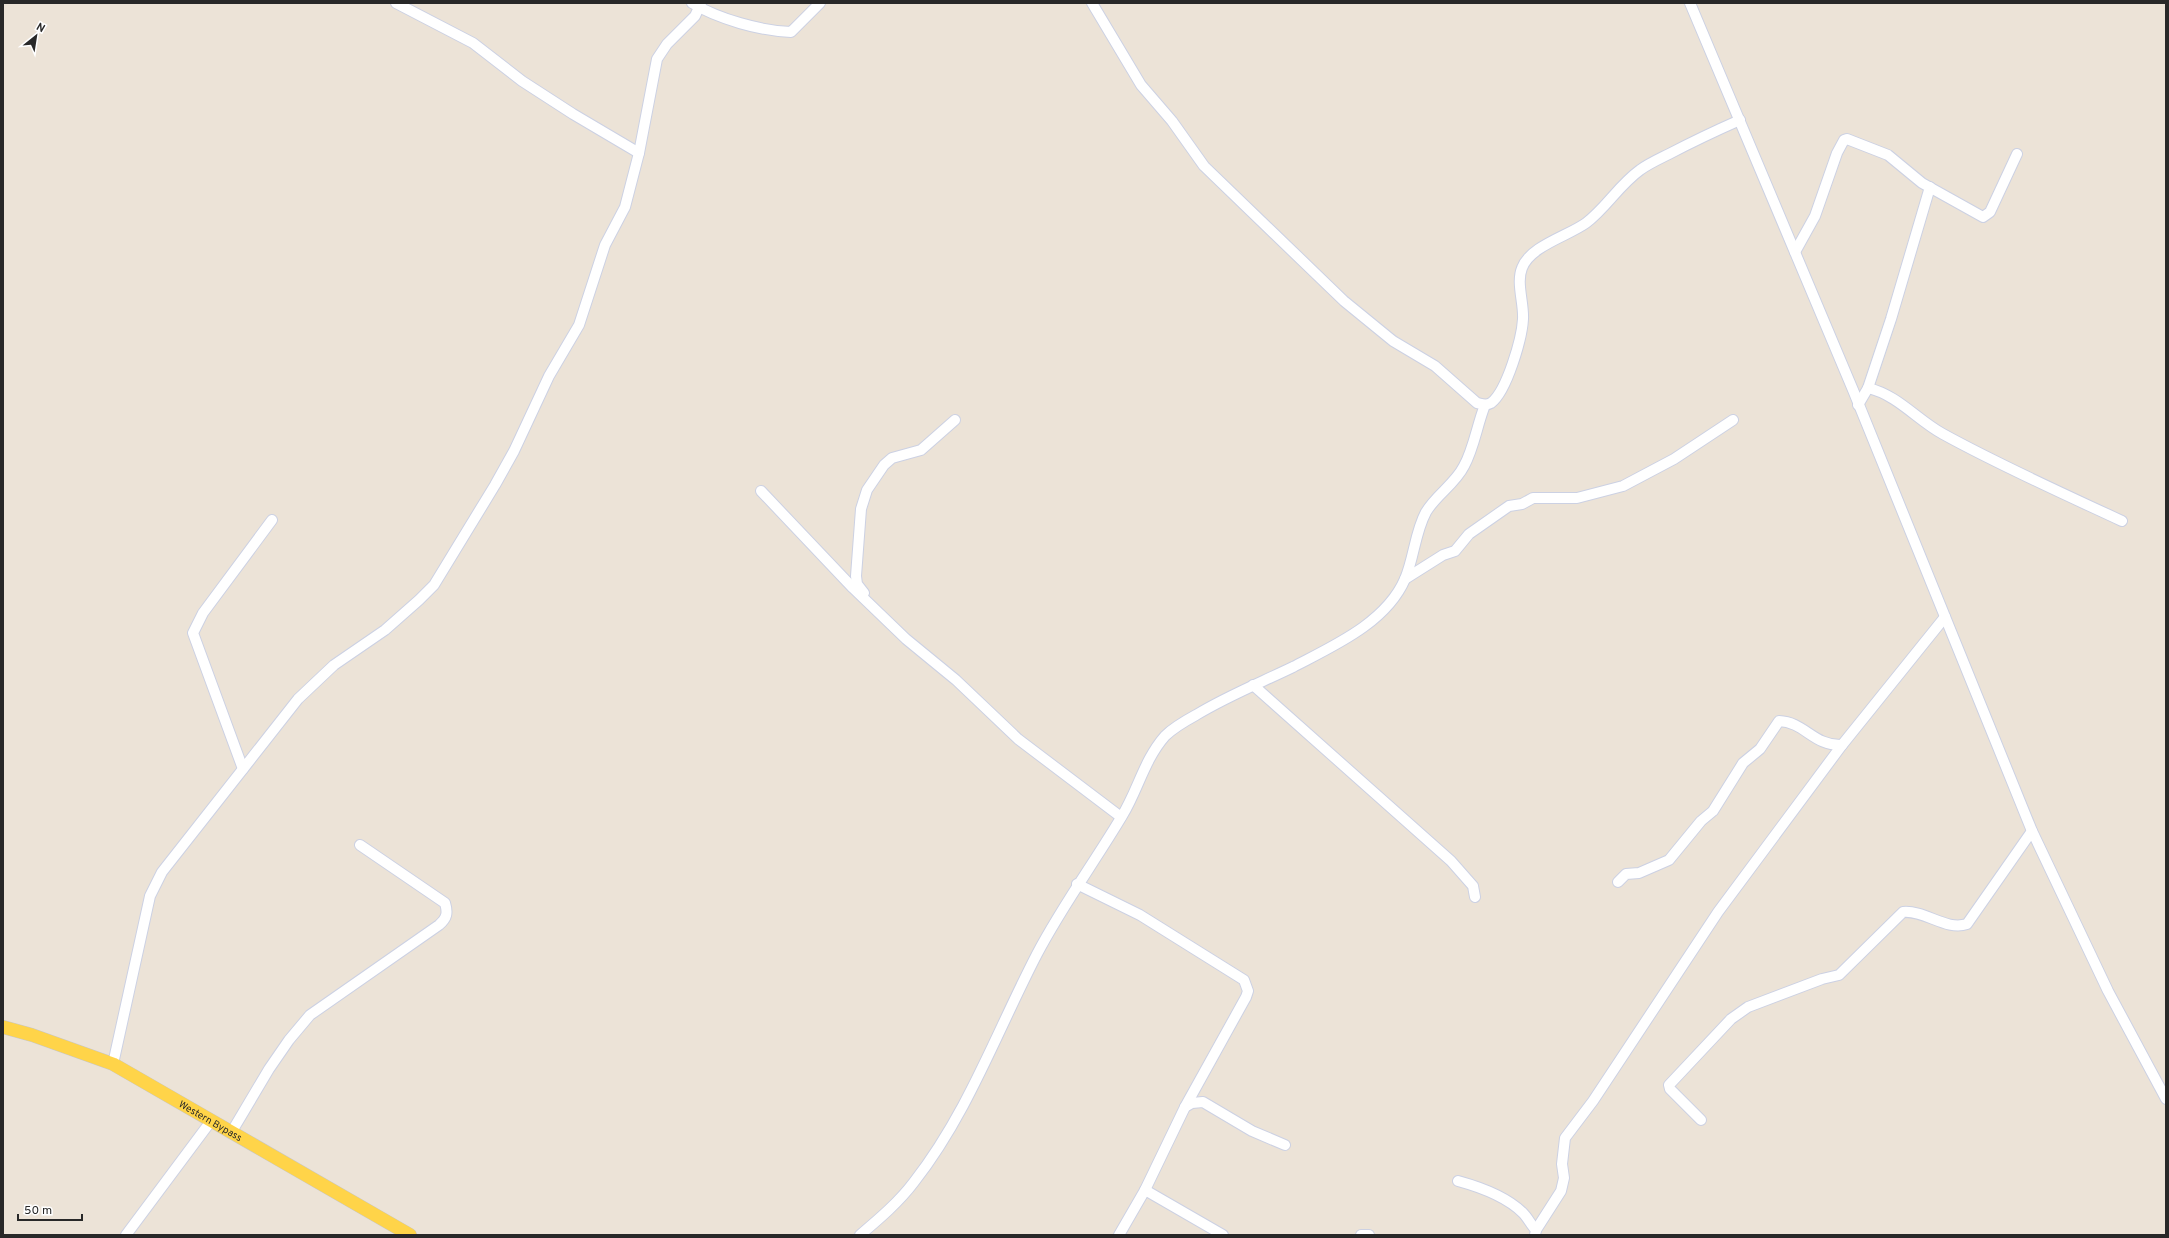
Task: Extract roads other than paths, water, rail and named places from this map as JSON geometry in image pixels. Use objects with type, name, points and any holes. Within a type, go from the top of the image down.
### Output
[{"type":"main road","name":"Western Bypass","points":[[3,1027],[32,1035],[113,1064],[410,1235]]},
{"type":"street","points":[[396,3],[473,43],[522,81],[573,114],[639,153]]},
{"type":"street","points":[[113,1064],[150,896],[162,872],[298,699],[340,660],[391,625],[420,600],[442,573],[453,551],[495,485],[514,450],[549,376],[580,325],[605,244],[625,207],[639,153],[659,54],[695,16],[697,4],[744,24],[776,32],[791,32],[820,3]]},
{"type":"street","points":[[1092,3],[1141,85],[1172,121],[1204,166],[1312,272],[1360,315],[1393,341],[1435,366],[1477,403],[1485,405],[1491,403],[1500,393],[1522,334],[1523,318],[1521,277],[1522,268],[1526,262],[1546,244],[1572,232],[1587,222],[1639,170],[1698,138],[1740,120]]},
{"type":"street","points":[[1690,3],[1795,252],[2032,831],[2108,990],[2166,1099]]},
{"type":"street","points":[[1795,252],[1814,216],[1837,153],[1844,140],[1847,139],[1888,155],[1915,178],[1983,217],[1990,212],[2017,154]]},
{"type":"street","points":[[1858,405],[1868,388],[1908,267],[1930,187]]},
{"type":"street","points":[[1868,388],[1886,393],[1927,425],[1943,434],[2025,476],[2122,521]]},
{"type":"street","points":[[860,1235],[881,1217],[914,1183],[961,1112],[1038,953],[1077,884],[1134,795],[1143,768],[1166,736],[1177,726],[1217,701],[1253,685],[1349,637],[1396,596],[1405,579],[1426,513],[1464,466],[1485,405]]},
{"type":"street","points":[[878,613],[860,587],[856,576],[864,496],[884,465],[892,458],[921,450],[955,420]]},
{"type":"street","points":[[1405,579],[1443,555],[1455,551],[1468,534],[1509,506],[1522,504],[1533,498],[1584,497],[1623,486],[1674,459],[1733,420]]},
{"type":"street","points":[[761,491],[878,613],[906,639],[956,680],[1018,739],[1121,817]]},
{"type":"street","points":[[242,769],[193,633],[203,613],[272,520]]},
{"type":"street","points":[[1458,1181],[1477,1186],[1514,1206],[1524,1214],[1536,1233],[1562,1191],[1564,1178],[1562,1164],[1564,1138],[1593,1101],[1718,912],[1842,744],[1945,617]]},
{"type":"street","points":[[1253,685],[1451,861],[1473,886],[1475,897]]},
{"type":"street","points":[[1618,882],[1626,874],[1639,873],[1669,860],[1701,821],[1713,810],[1743,763],[1760,749],[1779,721],[1790,722],[1821,742],[1830,745],[1842,744]]},
{"type":"street","points":[[1701,1120],[1670,1090],[1669,1085],[1732,1019],[1748,1007],[1809,983],[1839,975],[1902,912],[1913,911],[1957,926],[1968,924],[2032,831]]},
{"type":"street","points":[[231,1133],[269,1069],[289,1040],[310,1015],[439,926],[445,919],[448,911],[445,902],[360,845]]},
{"type":"street","points":[[1077,884],[1140,915],[1244,980],[1248,991],[1185,1107],[1145,1190],[1119,1235]]},
{"type":"street","points":[[1185,1107],[1192,1103],[1203,1102],[1252,1131],[1285,1145]]},
{"type":"street","points":[[126,1235],[211,1121]]},
{"type":"street","points":[[1145,1190],[1222,1235]]},
{"type":"street","points":[[1361,1235],[1369,1235]]}]
